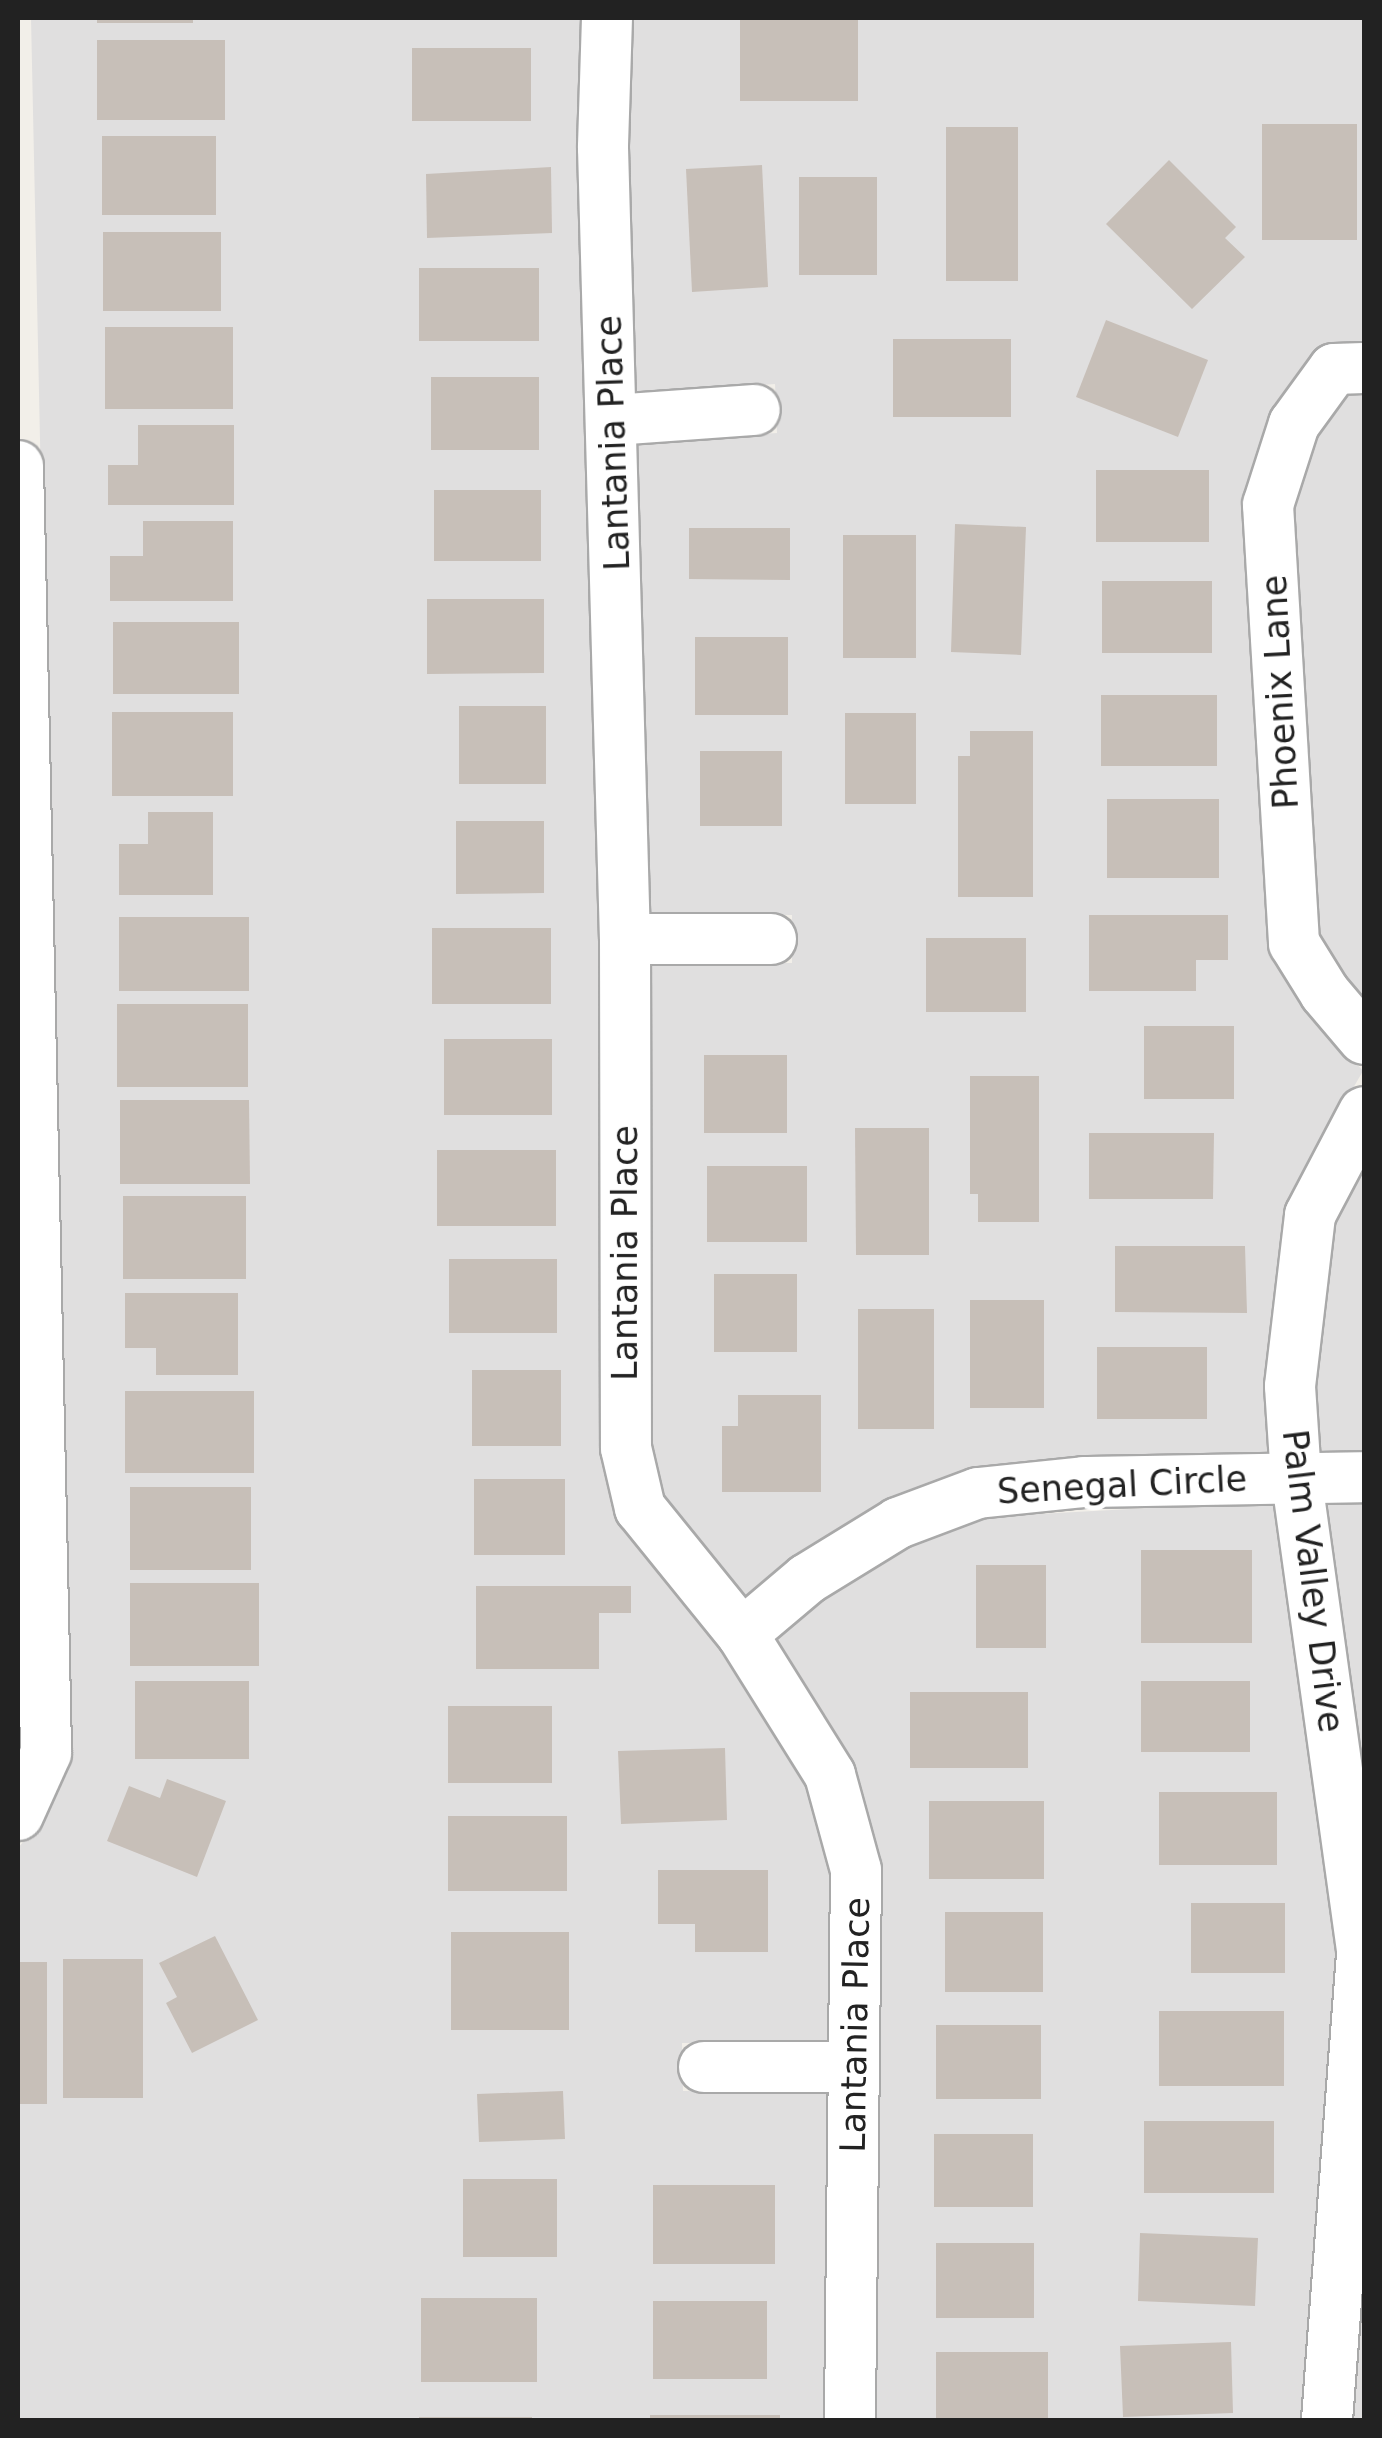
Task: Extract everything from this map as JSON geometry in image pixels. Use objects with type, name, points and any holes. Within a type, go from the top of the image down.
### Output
[{"type":"street","name":"Lantania Place","points":[[608,18],[603,148],[614,420],[625,939],[626,1448],[640,1508],[742,1634],[830,1775],[856,1870],[850,2420]]},
{"type":"street","name":"Phoenix Lane","points":[[1364,368],[1334,369],[1294,424],[1268,505],[1294,943],[1325,994],[1364,1039]]},
{"type":"street","points":[[614,420],[754,410]]},
{"type":"street","points":[[18,466],[46,1753],[18,1814]]},
{"type":"street","points":[[625,939],[771,939]]},
{"type":"street","name":"Palm Valley Drive","points":[[1327,2420],[1363,1950],[1296,1477],[1290,1386],[1310,1216],[1364,1112]]},
{"type":"street","name":"Senegal Circle","points":[[742,1634],[807,1579],[898,1523],[978,1493],[1084,1482],[1364,1477]]},
{"type":"street","points":[[704,2067],[854,2067]]},
{"type":"shaded area","points":[[31,18],[586,18],[603,939],[604,1448],[746,1692],[782,1735],[810,1786],[834,1873],[833,2042],[682,2043],[683,2091],[832,2092],[828,2420],[18,2420],[18,1848],[48,1813],[68,1752]]},
{"type":"shaded area","points":[[629,18],[1364,18],[1364,343],[1334,344],[1277,409],[1307,1008],[1363,1071],[1342,1107],[1273,1452],[1083,1458],[744,1601],[660,1496],[647,1444],[647,963],[792,963],[792,915],[646,914],[636,443],[777,433],[775,384],[634,394],[625,148]]},
{"type":"shaded area","points":[[1364,392],[1364,1004],[1316,934],[1290,509],[1313,436],[1345,393]]},
{"type":"shaded area","points":[[1364,1160],[1364,1453],[1316,1452],[1312,1387],[1331,1224]]},
{"type":"shaded area","points":[[1277,1501],[1340,1951],[1305,2420],[871,2420],[849,1763],[770,1641],[819,1600],[906,1546],[983,1517]]},
{"type":"shaded area","points":[[1321,1501],[1364,1502],[1364,1811]]},
{"type":"shaded area","points":[[1364,2207],[1364,2420],[1348,2420]]},
{"type":"building","points":[[97,18],[193,18],[193,23],[97,23]]},
{"type":"building","points":[[740,20],[858,20],[858,101],[740,101]]},
{"type":"building","points":[[97,40],[225,40],[225,120],[97,120]]},
{"type":"building","points":[[412,48],[531,48],[531,121],[412,121]]},
{"type":"building","points":[[1262,124],[1357,124],[1357,240],[1262,240]]},
{"type":"building","points":[[946,127],[1018,127],[1018,281],[946,281]]},
{"type":"building","points":[[102,136],[216,136],[216,215],[102,215]]},
{"type":"building","points":[[1169,160],[1236,227],[1225,238],[1245,257],[1192,309],[1106,224]]},
{"type":"building","points":[[762,165],[768,287],[692,292],[686,169]]},
{"type":"building","points":[[551,167],[552,233],[427,238],[426,174]]},
{"type":"building","points":[[799,177],[877,177],[877,275],[799,275]]},
{"type":"building","points":[[103,232],[221,232],[221,311],[103,311]]},
{"type":"building","points":[[419,268],[539,268],[539,341],[419,341]]},
{"type":"building","points":[[1106,320],[1208,360],[1178,437],[1076,397]]},
{"type":"building","points":[[105,327],[233,327],[233,409],[105,409]]},
{"type":"building","points":[[893,339],[1011,339],[1011,417],[893,417]]},
{"type":"building","points":[[431,377],[539,377],[539,450],[431,450]]},
{"type":"building","points":[[138,425],[234,425],[234,505],[108,505],[108,465],[138,465]]},
{"type":"building","points":[[1096,470],[1209,470],[1209,542],[1096,542]]},
{"type":"building","points":[[434,490],[541,490],[541,561],[434,561]]},
{"type":"building","points":[[143,521],[233,521],[233,601],[110,601],[110,556],[143,556]]},
{"type":"building","points":[[955,524],[1026,527],[1021,655],[951,652]]},
{"type":"building","points":[[689,528],[790,528],[790,580],[689,579]]},
{"type":"building","points":[[843,535],[916,535],[916,658],[843,658]]},
{"type":"building","points":[[1102,581],[1212,581],[1212,653],[1102,653]]},
{"type":"building","points":[[427,599],[544,599],[544,673],[427,674]]},
{"type":"building","points":[[113,622],[239,622],[239,694],[113,694]]},
{"type":"building","points":[[695,637],[788,637],[788,715],[695,715]]},
{"type":"building","points":[[1101,695],[1217,695],[1217,766],[1101,766]]},
{"type":"building","points":[[459,706],[546,706],[546,784],[459,784]]},
{"type":"building","points":[[112,712],[233,712],[233,796],[112,796]]},
{"type":"building","points":[[845,713],[916,713],[916,804],[845,804]]},
{"type":"building","points":[[970,731],[1033,731],[1033,897],[958,897],[958,756],[970,756]]},
{"type":"building","points":[[700,751],[782,751],[782,826],[700,826]]},
{"type":"building","points":[[1107,799],[1219,799],[1219,878],[1107,878]]},
{"type":"building","points":[[148,812],[213,812],[213,895],[119,895],[119,844],[148,844]]},
{"type":"building","points":[[456,821],[544,821],[544,893],[456,894]]},
{"type":"building","points":[[1089,915],[1228,915],[1228,960],[1196,960],[1196,991],[1089,991]]},
{"type":"building","points":[[119,917],[249,917],[249,991],[119,991]]},
{"type":"building","points":[[432,928],[551,928],[551,1004],[432,1004]]},
{"type":"building","points":[[926,938],[1026,938],[1026,1012],[926,1012]]},
{"type":"building","points":[[117,1004],[248,1004],[248,1087],[117,1087]]},
{"type":"building","points":[[1144,1026],[1234,1026],[1234,1099],[1144,1099]]},
{"type":"building","points":[[444,1039],[552,1039],[552,1115],[444,1115]]},
{"type":"building","points":[[704,1055],[787,1055],[787,1133],[704,1133]]},
{"type":"building","points":[[970,1076],[1039,1076],[1039,1222],[978,1222],[978,1194],[970,1194]]},
{"type":"building","points":[[120,1100],[249,1100],[250,1184],[120,1184]]},
{"type":"building","points":[[855,1128],[929,1128],[929,1255],[856,1255]]},
{"type":"building","points":[[1089,1133],[1214,1133],[1213,1199],[1089,1199]]},
{"type":"building","points":[[437,1150],[556,1150],[556,1226],[437,1226]]},
{"type":"building","points":[[707,1166],[807,1166],[807,1242],[707,1242]]},
{"type":"building","points":[[123,1196],[246,1196],[246,1279],[123,1279]]},
{"type":"building","points":[[1115,1246],[1245,1246],[1247,1313],[1115,1312]]},
{"type":"building","points":[[449,1259],[557,1259],[557,1333],[449,1333]]},
{"type":"building","points":[[714,1274],[797,1274],[797,1352],[714,1352]]},
{"type":"building","points":[[125,1293],[238,1293],[238,1375],[156,1375],[156,1348],[125,1348]]},
{"type":"building","points":[[970,1300],[1044,1300],[1044,1408],[970,1408]]},
{"type":"building","points":[[858,1309],[934,1309],[934,1429],[858,1429]]},
{"type":"building","points":[[1097,1347],[1207,1347],[1207,1419],[1097,1419]]},
{"type":"building","points":[[472,1370],[561,1370],[561,1446],[472,1446]]},
{"type":"building","points":[[125,1391],[254,1391],[254,1473],[125,1473]]},
{"type":"building","points":[[738,1395],[821,1395],[821,1492],[722,1492],[722,1426],[738,1426]]},
{"type":"building","points":[[474,1479],[565,1479],[565,1555],[474,1555]]},
{"type":"building","points":[[130,1487],[251,1487],[251,1570],[130,1570]]},
{"type":"building","points":[[1141,1550],[1252,1550],[1252,1643],[1141,1643]]},
{"type":"building","points":[[976,1565],[1046,1565],[1046,1648],[976,1648]]},
{"type":"building","points":[[130,1583],[259,1583],[259,1666],[130,1666]]},
{"type":"building","points":[[476,1586],[631,1586],[631,1613],[599,1613],[599,1669],[476,1669]]},
{"type":"building","points":[[135,1681],[249,1681],[249,1759],[135,1759]]},
{"type":"building","points":[[1141,1681],[1250,1681],[1250,1752],[1141,1752]]},
{"type":"building","points":[[910,1692],[1028,1692],[1028,1768],[910,1768]]},
{"type":"building","points":[[448,1706],[552,1706],[552,1783],[448,1783]]},
{"type":"building","points":[[725,1748],[727,1820],[621,1824],[618,1751]]},
{"type":"building","points":[[167,1779],[226,1801],[197,1877],[107,1841],[129,1786],[160,1798]]},
{"type":"building","points":[[1159,1792],[1277,1792],[1277,1865],[1159,1865]]},
{"type":"building","points":[[929,1801],[1044,1801],[1044,1879],[929,1879]]},
{"type":"building","points":[[448,1816],[567,1816],[567,1891],[448,1891]]},
{"type":"building","points":[[658,1870],[768,1870],[768,1952],[695,1952],[695,1924],[658,1924]]},
{"type":"building","points":[[1191,1903],[1285,1903],[1285,1973],[1191,1973]]},
{"type":"building","points":[[945,1912],[1043,1912],[1043,1992],[945,1992]]},
{"type":"building","points":[[451,1932],[569,1932],[569,2030],[451,2030]]},
{"type":"building","points":[[215,1936],[258,2020],[192,2053],[166,2003],[177,1997],[159,1963]]},
{"type":"building","points":[[63,1959],[143,1959],[143,2098],[63,2098]]},
{"type":"building","points":[[18,1962],[47,1962],[47,2104],[18,2104]]},
{"type":"building","points":[[1159,2011],[1284,2011],[1284,2086],[1159,2086]]},
{"type":"building","points":[[936,2025],[1041,2025],[1041,2099],[936,2099]]},
{"type":"building","points":[[563,2091],[565,2139],[479,2142],[477,2094]]},
{"type":"building","points":[[1144,2121],[1274,2121],[1274,2193],[1144,2193]]},
{"type":"building","points":[[934,2134],[1033,2134],[1033,2207],[934,2207]]},
{"type":"building","points":[[463,2179],[557,2179],[557,2257],[463,2257]]},
{"type":"building","points":[[653,2185],[775,2185],[775,2264],[653,2264]]},
{"type":"building","points":[[1140,2233],[1258,2238],[1255,2306],[1138,2301]]},
{"type":"building","points":[[936,2243],[1034,2243],[1034,2318],[936,2318]]},
{"type":"building","points":[[421,2298],[537,2298],[537,2382],[421,2382]]},
{"type":"building","points":[[653,2301],[767,2301],[767,2379],[653,2379]]},
{"type":"building","points":[[1231,2342],[1233,2413],[1123,2417],[1120,2346]]},
{"type":"building","points":[[936,2352],[1048,2352],[1048,2420],[936,2420]]},
{"type":"building","points":[[650,2415],[780,2415],[780,2420],[650,2420]]},
{"type":"building","points":[[532,2417],[532,2420],[419,2420]]}]
